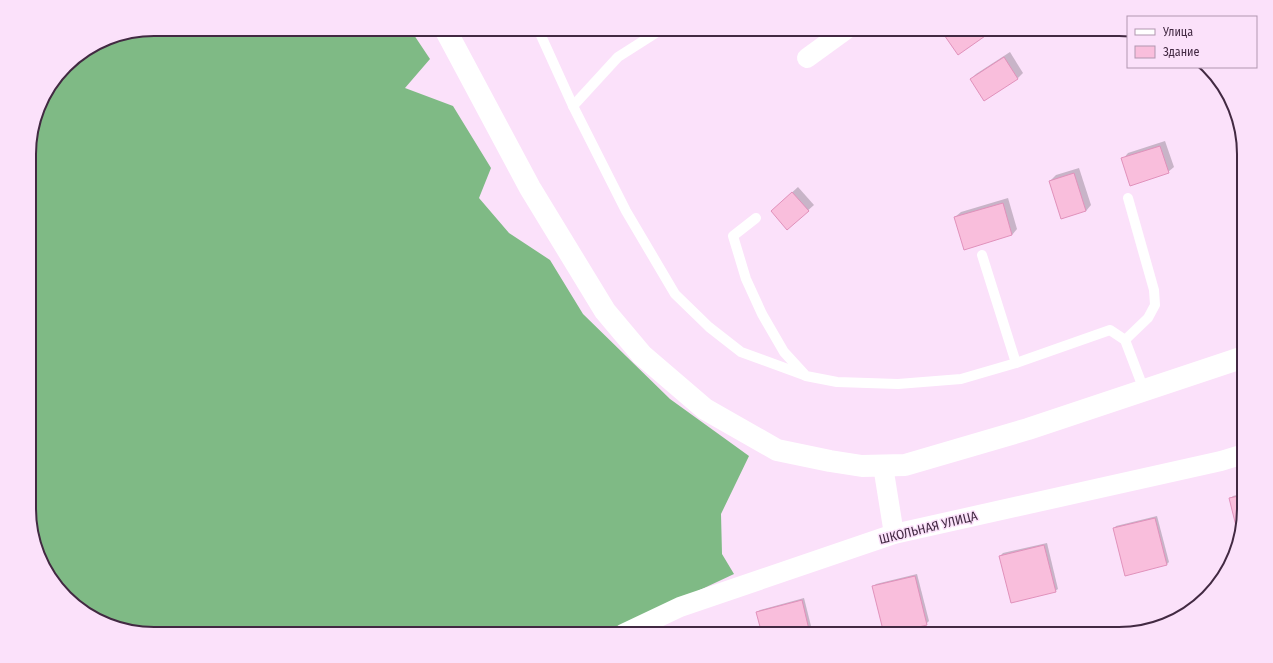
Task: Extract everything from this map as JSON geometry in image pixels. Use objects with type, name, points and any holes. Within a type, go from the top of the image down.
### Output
[{"type":"street","points":[[449,36],[530,188],[604,311],[642,355],[705,409],[777,450],[862,466],[905,465],[1028,429],[1237,360]]},
{"type":"street","points":[[807,58],[837,36]]},
{"type":"street","name":"ШКОЛЬНАЯ УЛИЦА","points":[[638,627],[680,607],[894,534],[1221,461],[1237,456]]},
{"type":"street","points":[[883,466],[894,534]]},
{"type":"lane","points":[[541,36],[626,211],[675,294],[709,327],[741,352],[806,376],[837,382],[898,384],[961,379],[1016,363],[1110,330],[1125,340],[1144,390]]},
{"type":"lane","points":[[574,106],[618,57],[651,36]]},
{"type":"lane","points":[[1125,340],[1148,318],[1155,305],[1154,290],[1128,198]]},
{"type":"lane","points":[[756,218],[733,236],[746,279],[762,314],[784,352],[806,376]]},
{"type":"lane","points":[[982,255],[1016,363]]},
{"type":"green space","points":[[415,36],[430,59],[405,88],[453,106],[491,168],[479,198],[509,233],[550,260],[583,314],[670,399],[749,456],[721,514],[722,554],[734,574],[621,627],[146,627],[116,621],[102,615],[76,598],[65,587],[48,561],[38,532],[36,509],[36,146],[40,124],[45,109],[60,82],[76,65],[102,48],[116,42],[139,37]]},
{"type":"building","points":[[945,36],[985,36],[958,55]]},
{"type":"building","points":[[1004,57],[1018,79],[984,101],[970,79]]},
{"type":"building","points":[[1160,146],[1169,173],[1130,186],[1121,158]]},
{"type":"building","points":[[1074,173],[1086,211],[1061,219],[1049,181]]},
{"type":"building","points":[[792,192],[809,211],[787,230],[771,211]]},
{"type":"building","points":[[1003,203],[1012,235],[964,250],[954,217]]},
{"type":"building","points":[[1237,496],[1236,525],[1229,498]]},
{"type":"building","points":[[1155,518],[1167,565],[1125,576],[1113,528]]},
{"type":"building","points":[[1044,545],[1056,592],[1011,603],[999,556]]},
{"type":"building","points":[[915,576],[927,625],[919,627],[882,627],[872,586]]},
{"type":"building","points":[[802,600],[808,627],[760,627],[756,612]]}]
